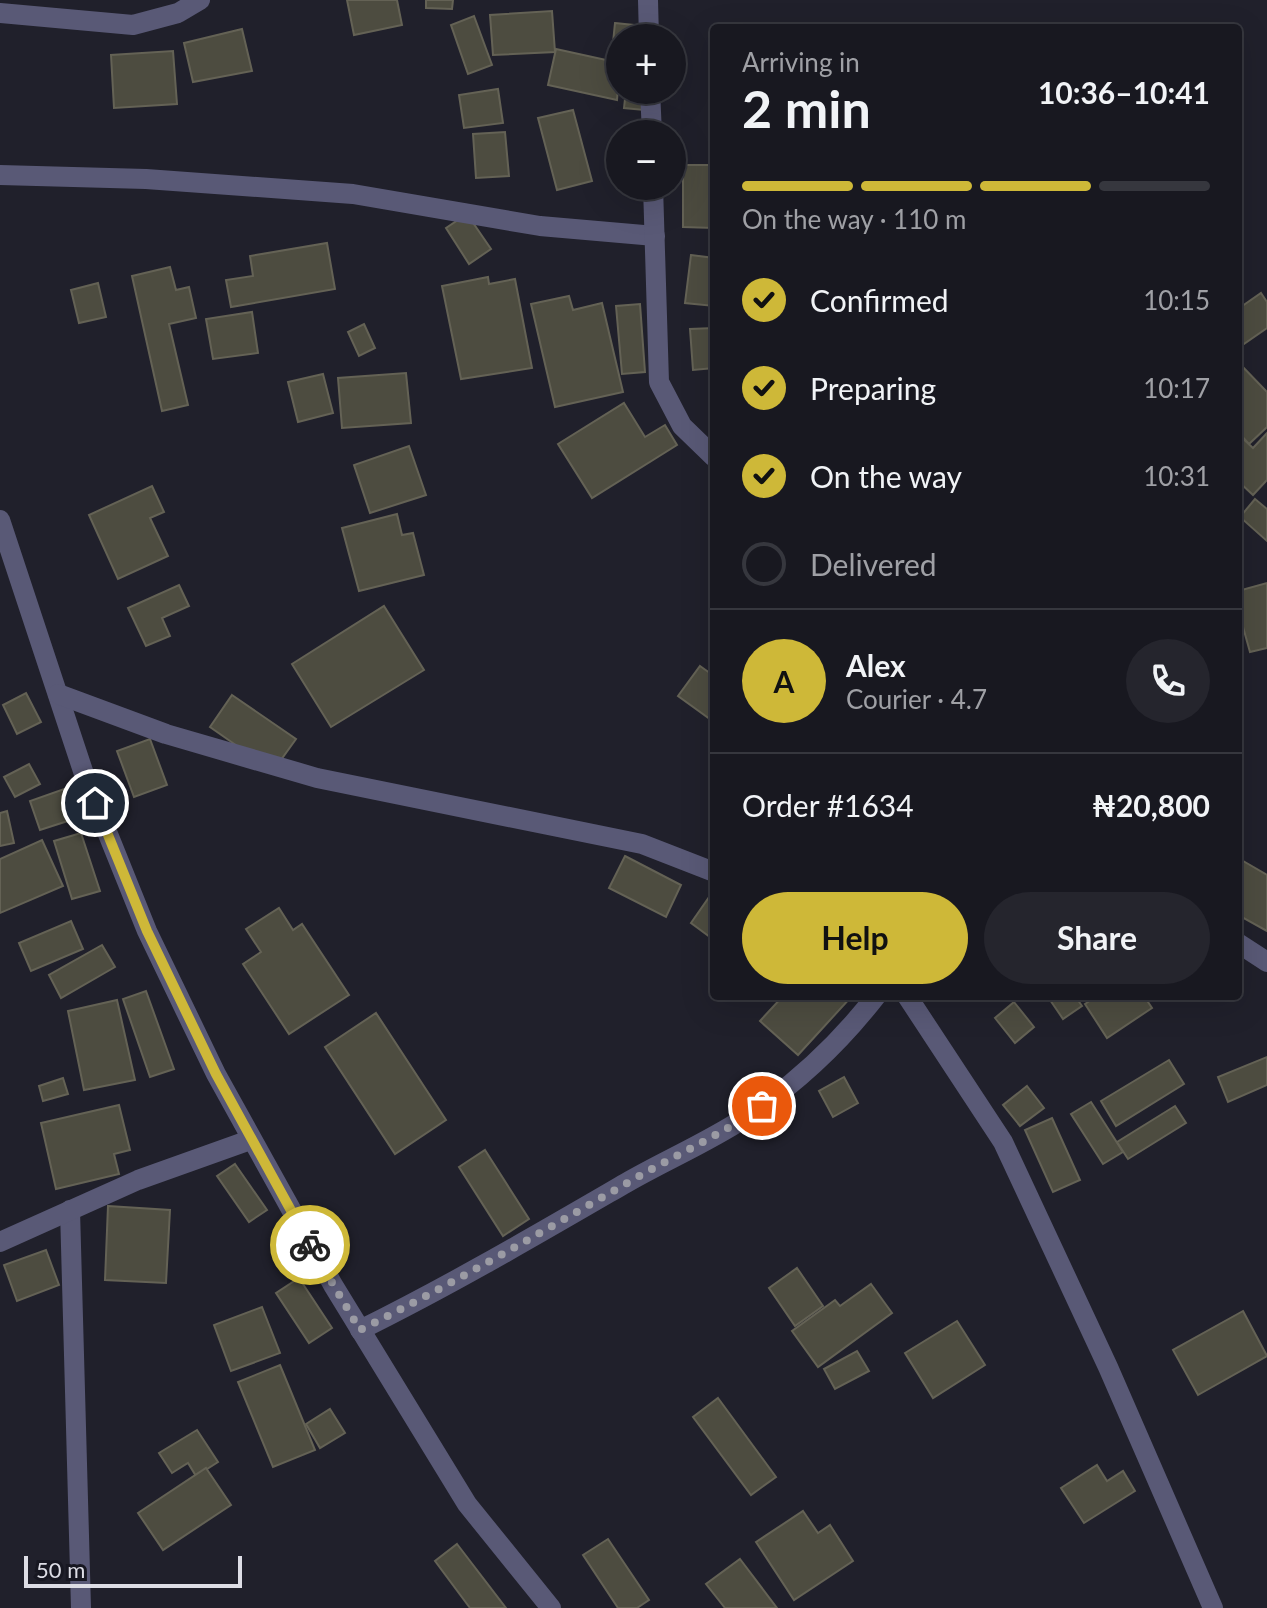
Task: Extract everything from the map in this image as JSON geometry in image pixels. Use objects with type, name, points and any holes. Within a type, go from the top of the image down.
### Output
[{"type":"street","points":[[0,13],[133,25],[178,13],[200,0]]},
{"type":"street","points":[[648,0],[649,24]]},
{"type":"street","points":[[0,175],[133,179],[353,194],[540,226],[655,236]]},
{"type":"street","points":[[654,200],[659,382],[682,426],[710,453]]},
{"type":"street","points":[[0,520],[85,777],[147,931],[250,1140],[360,1330],[467,1504],[551,1608]]},
{"type":"street","points":[[58,694],[166,734],[317,778],[642,844],[710,870]]},
{"type":"street","points":[[1242,946],[1267,962]]},
{"type":"street","points":[[360,1330],[460,1280],[741,1120],[802,1077],[873,1000]]},
{"type":"street","points":[[910,1000],[1003,1142],[1108,1367],[1213,1608]]},
{"type":"street","points":[[0,1242],[138,1180],[250,1140]]},
{"type":"street","points":[[70,1210],[81,1608]]},
{"type":"building","points":[[347,0],[397,0],[402,25],[354,35]]},
{"type":"building","points":[[426,0],[453,0],[452,9],[426,8]]},
{"type":"building","points":[[552,11],[555,52],[493,55],[490,15]]},
{"type":"building","points":[[474,16],[492,65],[468,74],[451,25]]},
{"type":"building","points":[[242,29],[252,71],[193,82],[184,43]]},
{"type":"building","points":[[556,49],[606,60],[606,98],[548,85]]},
{"type":"building","points":[[173,51],[177,104],[114,108],[111,55]]},
{"type":"building","points":[[498,89],[503,123],[464,128],[459,95]]},
{"type":"building","points":[[624,104],[645,104],[644,110],[624,108]]},
{"type":"building","points":[[573,110],[592,181],[557,190],[538,118]]},
{"type":"building","points":[[505,132],[509,176],[476,178],[473,134]]},
{"type":"building","points":[[686,165],[710,165],[710,228],[683,227]]},
{"type":"building","points":[[467,214],[491,249],[469,264],[446,228]]},
{"type":"building","points":[[327,243],[335,289],[231,307],[226,280],[253,276],[250,256]]},
{"type":"building","points":[[691,255],[710,257],[710,306],[685,303]]},
{"type":"building","points":[[170,267],[176,290],[189,287],[196,318],[169,324],[188,405],[162,411],[132,276]]},
{"type":"building","points":[[488,277],[489,284],[515,279],[532,368],[461,379],[442,286]]},
{"type":"building","points":[[98,283],[106,317],[79,323],[71,290]]},
{"type":"building","points":[[1261,293],[1267,302],[1267,328],[1242,345],[1242,306]]},
{"type":"building","points":[[569,296],[573,310],[602,303],[623,392],[555,407],[531,304]]},
{"type":"building","points":[[640,304],[645,372],[622,374],[616,306]]},
{"type":"building","points":[[252,312],[258,353],[213,359],[206,319]]},
{"type":"building","points":[[364,324],[375,348],[359,356],[348,332]]},
{"type":"building","points":[[710,328],[710,368],[693,370],[690,329]]},
{"type":"building","points":[[1242,366],[1267,392],[1267,427],[1249,444],[1242,436]]},
{"type":"building","points":[[406,373],[411,423],[342,428],[338,378]]},
{"type":"building","points":[[323,374],[333,413],[298,422],[288,382]]},
{"type":"building","points":[[624,403],[645,437],[665,425],[677,445],[592,498],[558,444]]},
{"type":"building","points":[[1267,433],[1267,480],[1253,495],[1242,485],[1242,438],[1253,448]]},
{"type":"building","points":[[409,446],[426,495],[370,513],[354,465]]},
{"type":"building","points":[[152,486],[164,512],[150,518],[168,556],[118,579],[89,515]]},
{"type":"building","points":[[1255,499],[1267,509],[1267,541],[1242,519]]},
{"type":"building","points":[[397,514],[402,535],[413,533],[424,575],[359,591],[342,528]]},
{"type":"building","points":[[1267,583],[1267,648],[1250,652],[1242,623],[1242,590]]},
{"type":"building","points":[[179,585],[189,606],[162,618],[170,636],[146,646],[128,608]]},
{"type":"building","points":[[384,606],[424,670],[331,727],[292,664]]},
{"type":"building","points":[[700,666],[710,673],[710,719],[678,696]]},
{"type":"building","points":[[26,693],[41,722],[17,734],[3,705]]},
{"type":"building","points":[[232,695],[296,739],[273,771],[210,727]]},
{"type":"building","points":[[150,739],[167,785],[134,797],[117,751]]},
{"type":"building","points":[[29,764],[40,784],[15,797],[4,777]]},
{"type":"building","points":[[67,788],[77,818],[40,830],[30,801]]},
{"type":"building","points":[[7,811],[14,843],[0,846],[0,813]]},
{"type":"building","points":[[81,833],[100,891],[72,899],[54,841]]},
{"type":"building","points":[[42,840],[63,886],[0,913],[0,859]]},
{"type":"building","points":[[625,856],[681,885],[666,917],[609,888]]},
{"type":"building","points":[[1242,860],[1267,875],[1267,931],[1242,917]]},
{"type":"building","points":[[710,896],[710,937],[691,923]]},
{"type":"building","points":[[279,908],[293,930],[302,924],[349,995],[289,1034],[243,964],[261,952],[246,929]]},
{"type":"building","points":[[71,921],[83,949],[31,971],[19,943]]},
{"type":"building","points":[[102,945],[115,967],[61,998],[49,975]]},
{"type":"building","points":[[146,991],[174,1069],[150,1077],[123,999]]},
{"type":"building","points":[[117,1000],[135,1080],[84,1090],[68,1011]]},
{"type":"building","points":[[779,1000],[848,1000],[798,1055],[760,1021]]},
{"type":"building","points":[[1050,1000],[1078,1000],[1082,1006],[1063,1019]]},
{"type":"building","points":[[1091,1000],[1147,1000],[1152,1008],[1107,1038],[1085,1004]]},
{"type":"building","points":[[1014,1002],[1034,1027],[1015,1043],[995,1018]]},
{"type":"building","points":[[376,1013],[446,1120],[395,1154],[325,1047]]},
{"type":"building","points":[[1267,1057],[1267,1085],[1228,1102],[1218,1077]]},
{"type":"building","points":[[1169,1060],[1184,1084],[1116,1126],[1101,1101]]},
{"type":"building","points":[[844,1077],[858,1103],[833,1117],[819,1091]]},
{"type":"building","points":[[63,1078],[68,1094],[43,1101],[39,1086]]},
{"type":"building","points":[[1027,1086],[1044,1108],[1020,1126],[1003,1105]]},
{"type":"building","points":[[1091,1102],[1123,1152],[1103,1164],[1071,1114]]},
{"type":"building","points":[[119,1105],[130,1150],[114,1154],[119,1174],[56,1189],[41,1123]]},
{"type":"building","points":[[1175,1106],[1186,1123],[1128,1159],[1117,1142]]},
{"type":"building","points":[[1052,1118],[1080,1180],[1053,1192],[1025,1130]]},
{"type":"building","points":[[485,1150],[529,1219],[503,1236],[459,1167]]},
{"type":"building","points":[[235,1164],[267,1210],[249,1222],[217,1176]]},
{"type":"building","points":[[108,1206],[170,1210],[166,1283],[105,1280]]},
{"type":"building","points":[[46,1250],[59,1285],[17,1301],[4,1265]]},
{"type":"building","points":[[797,1268],[823,1306],[795,1326],[769,1288]]},
{"type":"building","points":[[299,1278],[332,1328],[309,1343],[276,1293]]},
{"type":"building","points":[[871,1284],[892,1313],[818,1367],[792,1331],[835,1300],[840,1306]]},
{"type":"building","points":[[262,1307],[280,1353],[231,1371],[214,1325]]},
{"type":"building","points":[[1243,1311],[1267,1356],[1198,1395],[1173,1350]]},
{"type":"building","points":[[957,1321],[985,1365],[933,1398],[905,1353]]},
{"type":"building","points":[[857,1351],[869,1371],[835,1389],[824,1369]]},
{"type":"building","points":[[280,1365],[315,1450],[273,1467],[238,1382]]},
{"type":"building","points":[[718,1398],[776,1477],[751,1495],[693,1417]]},
{"type":"building","points":[[330,1409],[345,1433],[320,1448],[306,1424]]},
{"type":"building","points":[[197,1430],[218,1462],[196,1476],[188,1463],[172,1473],[159,1453]]},
{"type":"building","points":[[1097,1465],[1107,1481],[1123,1471],[1135,1491],[1084,1523],[1061,1488]]},
{"type":"building","points":[[206,1468],[231,1505],[163,1550],[138,1513]]},
{"type":"building","points":[[803,1511],[818,1533],[830,1525],[853,1561],[794,1600],[756,1542]]},
{"type":"building","points":[[608,1539],[649,1600],[637,1608],[618,1608],[583,1555]]},
{"type":"building","points":[[457,1544],[506,1608],[470,1608],[435,1561]]},
{"type":"building","points":[[740,1559],[777,1608],[725,1608],[706,1584]]},
{"type":"way so far","points":[[310,1245],[360,1330],[460,1280],[762,1106]]},
{"type":"route","points":[[95,803],[147,931],[216,1074],[310,1245]]}]
